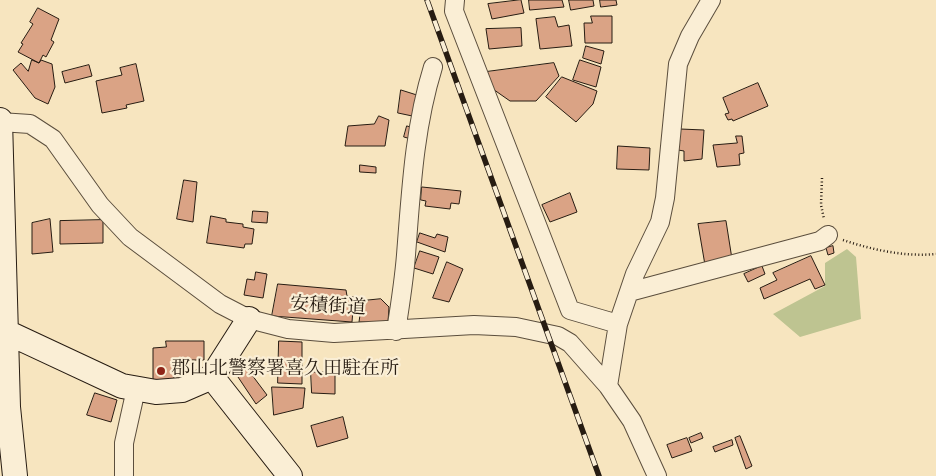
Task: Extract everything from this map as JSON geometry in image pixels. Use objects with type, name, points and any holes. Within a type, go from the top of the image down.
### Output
[{"type":"street","points":[[455,0],[454,11],[570,310],[618,324]]},
{"type":"street","points":[[608,386],[618,324],[635,274],[660,222],[665,198],[678,64],[690,36],[711,0]]},
{"type":"street","points":[[396,331],[406,257],[411,175],[426,89],[433,67]]},
{"type":"street","points":[[0,121],[3,330],[15,476]]},
{"type":"street","name":"安積街道","points":[[0,121],[30,124],[53,139],[100,205],[130,237],[220,304],[249,319],[298,330],[334,333],[396,331],[474,325],[516,327],[546,332],[570,343],[608,386],[632,422],[657,476]]},
{"type":"street","points":[[629,292],[820,241],[828,235]]},
{"type":"street","points":[[3,330],[122,386],[156,392],[182,390],[212,377],[249,319]]},
{"type":"street","points":[[212,377],[290,476]]},
{"type":"street","points":[[124,476],[124,442],[136,389]]},
{"type":"path","points":[[822,178],[821,205],[828,235],[895,253],[914,256],[936,254]]},
{"type":"green space","points":[[847,249],[856,257],[861,319],[800,337],[773,314],[825,286],[825,263]]},
{"type":"building","points":[[521,0],[524,13],[492,19],[488,4]]},
{"type":"building","points":[[529,0],[562,0],[564,7],[530,10]]},
{"type":"building","points":[[569,0],[593,0],[594,6],[571,10]]},
{"type":"building","points":[[600,0],[616,0],[617,5],[601,7]]},
{"type":"building","points":[[38,8],[59,19],[51,40],[54,42],[46,57],[43,55],[39,63],[18,52],[23,44],[21,43],[33,24],[30,22]]},
{"type":"building","points":[[591,16],[612,16],[612,43],[585,43],[584,23],[592,23]]},
{"type":"building","points":[[555,17],[558,27],[569,25],[572,46],[540,49],[536,19]]},
{"type":"building","points":[[521,28],[522,46],[489,49],[486,29]]},
{"type":"building","points":[[586,46],[604,51],[601,64],[583,58]]},
{"type":"building","points":[[32,60],[39,63],[41,60],[52,64],[55,87],[48,104],[35,98],[13,70],[21,63],[28,71]]},
{"type":"building","points":[[580,60],[601,67],[596,87],[573,80]]},
{"type":"building","points":[[554,63],[559,76],[536,101],[510,101],[490,87],[486,72]]},
{"type":"building","points":[[136,64],[144,101],[126,105],[127,108],[102,113],[96,81],[122,75],[120,68]]},
{"type":"building","points":[[89,65],[92,76],[65,83],[62,72]]},
{"type":"building","points":[[562,77],[597,91],[593,104],[576,122],[546,97]]},
{"type":"building","points":[[758,83],[768,106],[733,121],[732,119],[728,120],[725,114],[729,113],[723,98]]},
{"type":"building","points":[[401,90],[420,96],[417,117],[398,113]]},
{"type":"building","points":[[379,116],[389,120],[385,146],[345,146],[348,126],[374,124]]},
{"type":"building","points":[[407,126],[414,128],[411,139],[404,137]]},
{"type":"building","points":[[680,129],[704,130],[702,159],[684,161],[684,151],[678,150]]},
{"type":"building","points":[[736,136],[742,136],[744,153],[739,154],[740,165],[717,167],[713,145],[737,143]]},
{"type":"building","points":[[618,146],[650,148],[649,170],[617,169]]},
{"type":"building","points":[[360,165],[376,167],[376,173],[360,172]]},
{"type":"building","points":[[184,180],[197,182],[193,222],[177,219]]},
{"type":"building","points":[[422,187],[461,191],[459,204],[451,203],[450,209],[425,206],[426,201],[421,200]]},
{"type":"building","points":[[570,193],[577,212],[550,222],[542,205]]},
{"type":"building","points":[[253,211],[268,212],[267,223],[252,222]]},
{"type":"building","points":[[211,216],[226,219],[226,222],[243,224],[243,227],[254,229],[252,244],[245,244],[244,248],[207,243]]},
{"type":"building","points":[[50,219],[53,252],[32,254],[32,223]]},
{"type":"building","points":[[103,220],[103,243],[60,244],[60,221]]},
{"type":"building","points":[[726,221],[732,259],[705,265],[698,224]]},
{"type":"building","points":[[420,233],[435,238],[437,234],[448,237],[445,252],[417,242]]},
{"type":"building","points":[[833,246],[834,253],[828,255],[826,248]]},
{"type":"building","points":[[420,251],[439,257],[433,274],[414,268]]},
{"type":"building","points":[[811,256],[825,285],[815,289],[810,279],[764,299],[760,288],[777,280],[773,273]]},
{"type":"building","points":[[447,262],[463,269],[449,302],[433,298]]},
{"type":"building","points":[[762,266],[765,274],[748,282],[744,274]]},
{"type":"building","points":[[256,272],[267,274],[263,298],[244,295],[247,279],[254,280]]},
{"type":"building","points":[[278,284],[346,290],[347,296],[354,297],[352,322],[272,316]]},
{"type":"building","points":[[381,299],[389,307],[388,322],[359,322],[362,301]]},
{"type":"building","points":[[166,341],[204,341],[204,360],[174,360],[174,380],[153,381],[153,348],[166,347]]},
{"type":"building","points":[[279,341],[302,342],[302,384],[278,383]]},
{"type":"building","points":[[243,363],[267,395],[256,404],[234,371]]},
{"type":"building","points":[[311,372],[335,372],[335,394],[312,393]]},
{"type":"building","points":[[272,387],[305,388],[303,408],[274,415]]},
{"type":"building","points":[[95,393],[117,400],[111,422],[87,415]]},
{"type":"building","points":[[343,417],[348,438],[317,447],[311,426]]},
{"type":"building","points":[[701,433],[703,438],[691,443],[689,438]]},
{"type":"building","points":[[740,436],[752,466],[746,469],[735,438]]},
{"type":"building","points":[[687,438],[692,451],[672,458],[667,445]]},
{"type":"building","points":[[732,440],[733,445],[715,452],[713,447]]},
{"type":"railway","points":[[427,0],[599,476]]},
{"type":"place","name":"郡山北警察署喜久田駐在所","points":[[161,371]]}]
